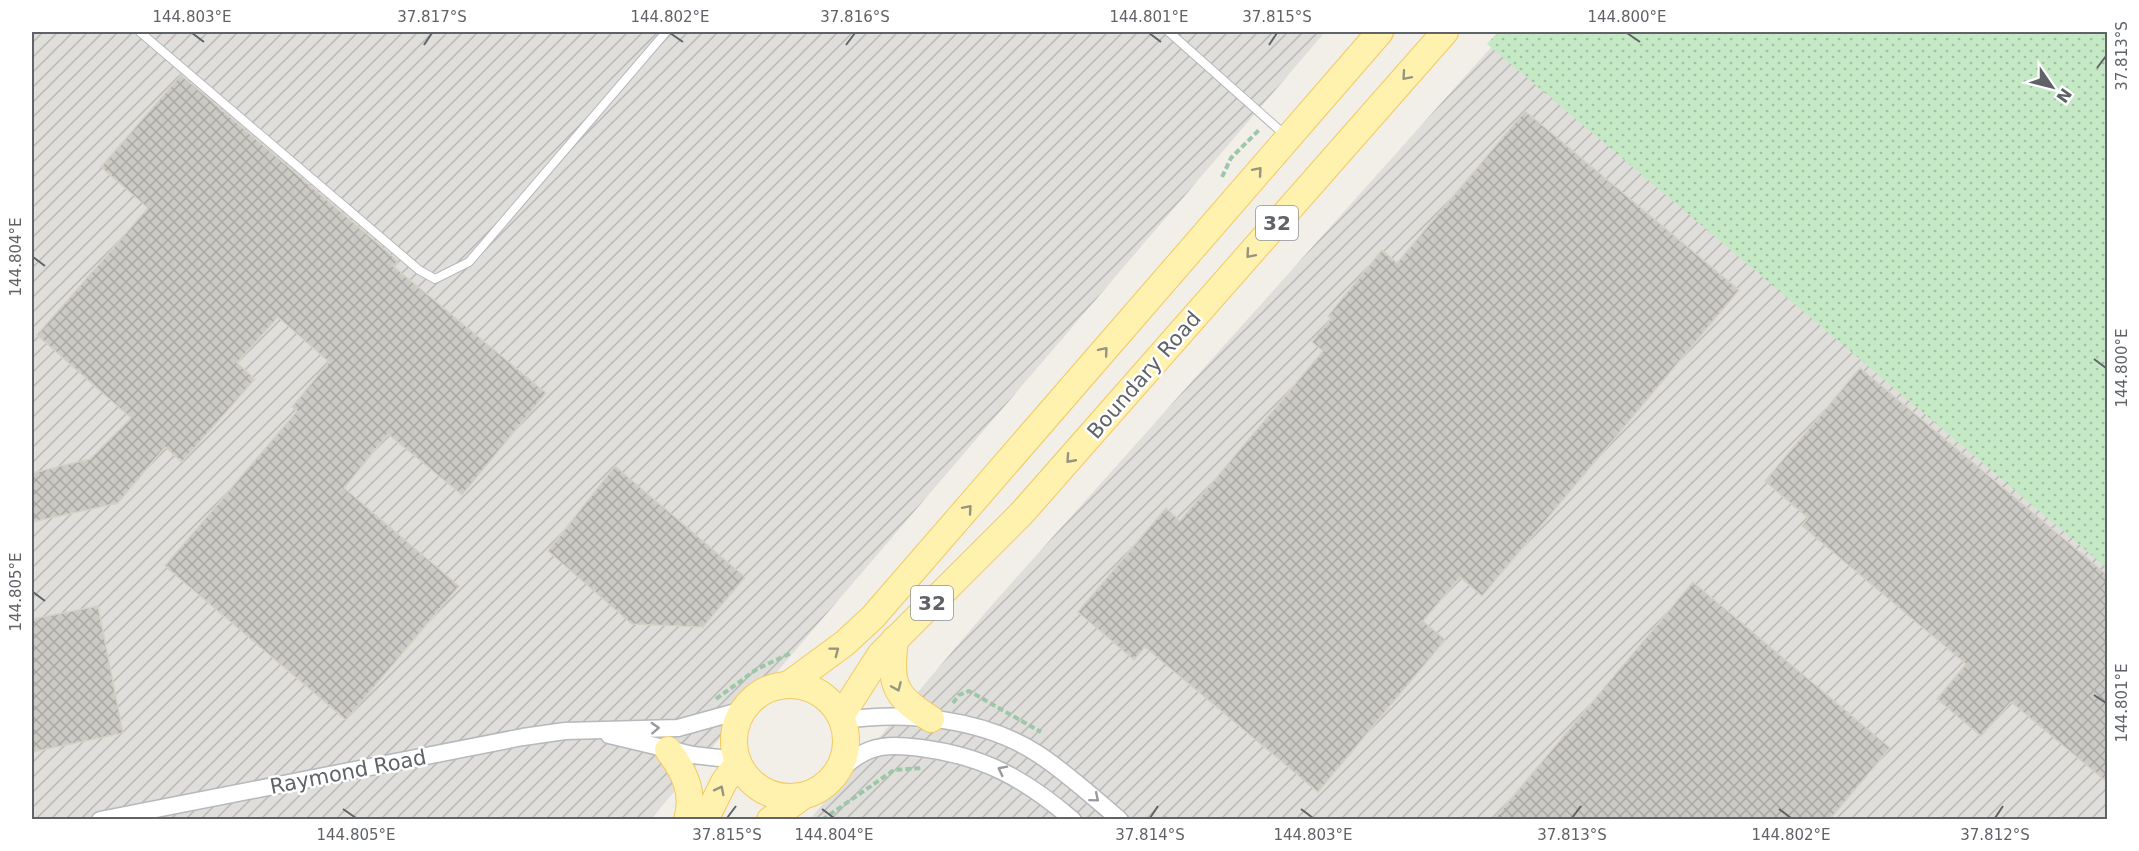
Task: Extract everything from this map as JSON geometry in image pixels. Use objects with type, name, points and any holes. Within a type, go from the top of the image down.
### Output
[{"type":"main road","name":"32","points":[[743,710],[762,692],[788,685],[845,644],[873,617],[1380,32]]},
{"type":"main road","name":"Boundary Road","points":[[842,718],[868,672],[896,639],[1022,513],[1445,32]]},
{"type":"main road","points":[[896,639],[891,672],[895,686],[907,703],[931,719]]},
{"type":"main road","points":[[770,819],[803,796],[822,788],[836,774],[846,743],[842,718],[821,693],[805,686],[788,685]]},
{"type":"main road","points":[[743,710],[734,735],[738,761],[759,788],[780,797],[803,796]]},
{"type":"main road","points":[[668,750],[682,767],[687,780],[690,794],[687,819]]},
{"type":"main road","points":[[705,819],[738,761]]},
{"type":"street","name":"Raymond Road","points":[[100,819],[523,737],[565,731],[596,732],[678,728],[743,710]]},
{"type":"street","points":[[842,718],[931,719],[979,728],[1021,744],[1070,777],[1120,819]]},
{"type":"street","name":"Raymond Road","points":[[596,732],[668,750],[717,760],[738,761]]},
{"type":"street","points":[[836,774],[852,759],[884,746],[950,752],[1000,769],[1026,783],[1073,819]]},
{"type":"lane","points":[[140,32],[419,270],[435,279],[469,262],[666,32]]},
{"type":"lane","points":[[1170,32],[1288,137]]},
{"type":"path","points":[[1218,183],[1231,158],[1269,120]]},
{"type":"path","points":[[714,701],[757,669],[796,651]]},
{"type":"shaded area","points":[[32,32],[1325,32],[650,820],[32,819]]},
{"type":"shaded area","points":[[1494,44],[2107,561],[2107,819],[809,820],[991,606]]},
{"type":"green space","points":[[1498,32],[2107,32],[2107,568],[1487,44]]},
{"type":"building","points":[[181,75],[398,261],[393,266],[546,393],[462,495],[388,434],[344,488],[459,586],[346,720],[165,566],[297,411],[292,407],[329,362],[278,317],[237,363],[255,379],[182,462],[165,447],[118,503],[32,522],[32,473],[90,459],[131,418],[37,335],[148,208],[101,167]]},
{"type":"building","points":[[1525,111],[1739,290],[1482,596],[1460,577],[1423,621],[1445,640],[1318,792],[1145,647],[1134,660],[1078,612],[1166,508],[1180,521],[1323,351],[1312,342],[1331,319],[1328,316],[1382,250],[1397,263]]},
{"type":"building","points":[[1860,368],[2108,576],[2108,783],[2011,702],[1981,736],[1937,699],[1966,664],[1802,526],[1808,518],[1765,481]]},
{"type":"building","points":[[615,466],[745,577],[703,627],[632,624],[548,551]]},
{"type":"building","points":[[1693,582],[1890,748],[1830,819],[1494,819]]},
{"type":"building","points":[[98,606],[123,733],[32,752],[32,619]]}]
